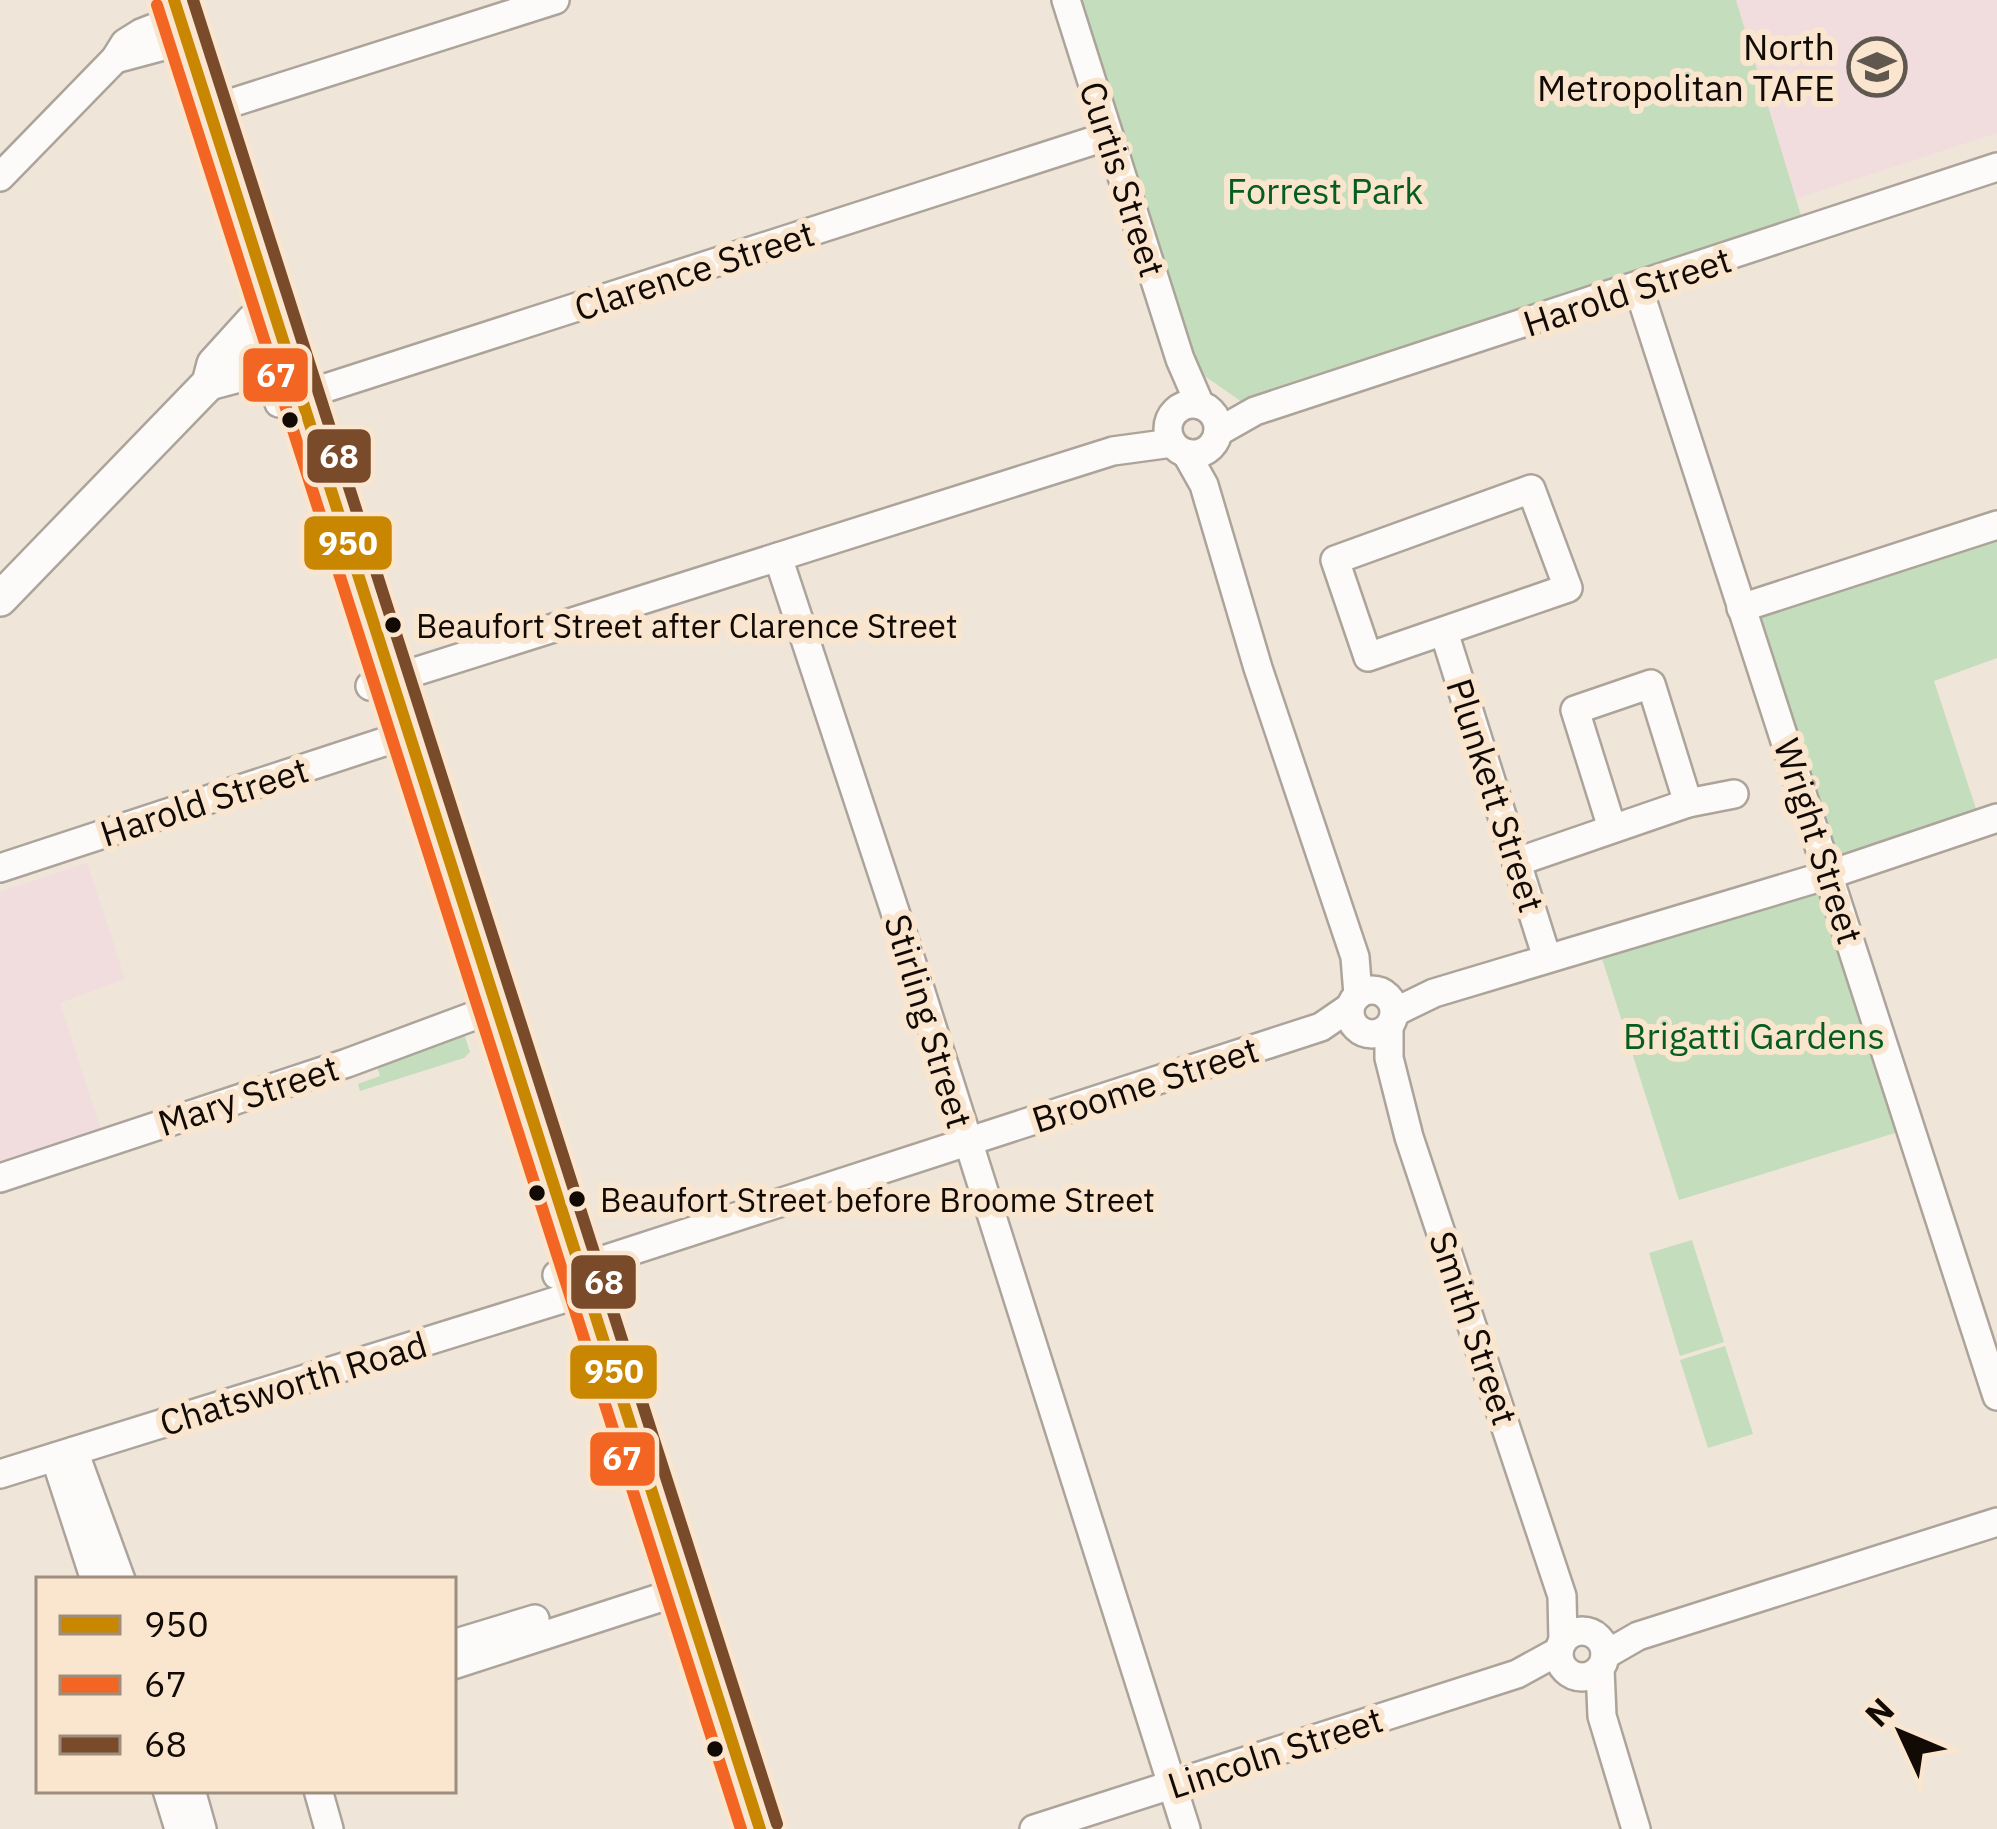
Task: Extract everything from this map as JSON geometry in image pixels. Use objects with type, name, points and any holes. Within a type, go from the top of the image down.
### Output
[{"type":"main road","points":[[169,22],[209,110],[278,365],[668,1586],[736,1829]]},
{"type":"main road","points":[[169,22],[253,321],[278,365]]},
{"type":"main road","points":[[0,599],[209,383],[214,364],[253,321]]},
{"type":"main road","points":[[209,383],[278,365]]},
{"type":"main road","points":[[668,1586],[760,1829]]},
{"type":"street","points":[[209,110],[480,11],[555,0]]},
{"type":"street","name":"Curtis Street","points":[[1066,0],[1180,359],[1193,427]]},
{"type":"street","points":[[5,172],[115,59],[169,22]]},
{"type":"street","name":"Clarence Street","points":[[289,400],[1108,136]]},
{"type":"street","name":"Harold Street","points":[[1193,427],[1256,411],[1997,167]]},
{"type":"street","name":"Wright Street","points":[[1638,287],[1997,1396]]},
{"type":"street","points":[[380,683],[1193,427]]},
{"type":"street","name":"Smith Street","points":[[1193,427],[1204,485],[1294,781],[1389,1058],[1431,1204],[1530,1490],[1636,1829]]},
{"type":"street","name":"Plunkett Street","points":[[1531,489],[1568,587],[1444,632],[1368,657],[1335,560],[1531,489]]},
{"type":"street","points":[[1741,608],[1997,525]]},
{"type":"street","name":"Stirling Street","points":[[778,557],[1186,1829]]},
{"type":"street","name":"Plunkett Street","points":[[1444,632],[1547,958]]},
{"type":"street","points":[[1612,828],[1575,710],[1651,684],[1688,803]]},
{"type":"street","name":"Harold Street","points":[[0,868],[397,737]]},
{"type":"street","points":[[1516,862],[1688,803],[1734,794]]},
{"type":"street","name":"Broome Street","points":[[571,1283],[968,1142],[1321,1027],[1831,874],[1997,818]]},
{"type":"street","name":"Mary Street","points":[[0,1178],[485,1012]]},
{"type":"street","name":"Chatsworth Road","points":[[0,1474],[571,1283]]},
{"type":"street","points":[[64,1454],[93,1577]]},
{"type":"street","points":[[64,1454],[120,1577]]},
{"type":"street","name":"Lincoln Street","points":[[1034,1829],[1997,1522]]},
{"type":"street","points":[[456,1642],[668,1586]]},
{"type":"street","points":[[456,1664],[668,1586]]},
{"type":"street","points":[[168,1793],[179,1829]]},
{"type":"street","points":[[191,1793],[202,1829]]},
{"type":"street","points":[[318,1793],[329,1829]]},
{"type":"shaded area","name":"North Metropolitan TAFE","points":[[1736,0],[1997,0],[1997,133],[1796,199]]},
{"type":"shaded area","points":[[87,863],[125,979],[60,1003],[105,1143],[0,1178],[0,892]]},
{"type":"green space","name":"Forrest Park","points":[[1066,0],[1736,0],[1806,232],[1255,411],[1180,359]]},
{"type":"green space","name":"Brigatti Gardens","points":[[1997,525],[1997,658],[1934,681],[1981,824],[1831,875],[1911,1128],[1679,1200],[1597,943],[1830,874],[1741,608]]},
{"type":"green space","points":[[461,1025],[470,1052],[464,1058],[360,1091],[358,1084],[380,1076],[374,1058]]},
{"type":"green space","points":[[1692,1240],[1724,1342],[1680,1356],[1649,1253]]},
{"type":"green space","points":[[1725,1346],[1753,1434],[1708,1448],[1680,1360]]},
{"type":"transit line","name":"950","points":[[174,0],[760,1829]]},
{"type":"transit line","name":"68","points":[[193,0],[777,1824]]},
{"type":"transit line","name":"67","points":[[157,5],[741,1829]]},
{"type":"place","name":"North Metropolitan TAFE","points":[[1877,67]]},
{"type":"place","name":"Beaufort Street after Clarence Street","points":[[393,625]]},
{"type":"place","name":"Beaufort Street before Broome Street","points":[[577,1199]]}]
